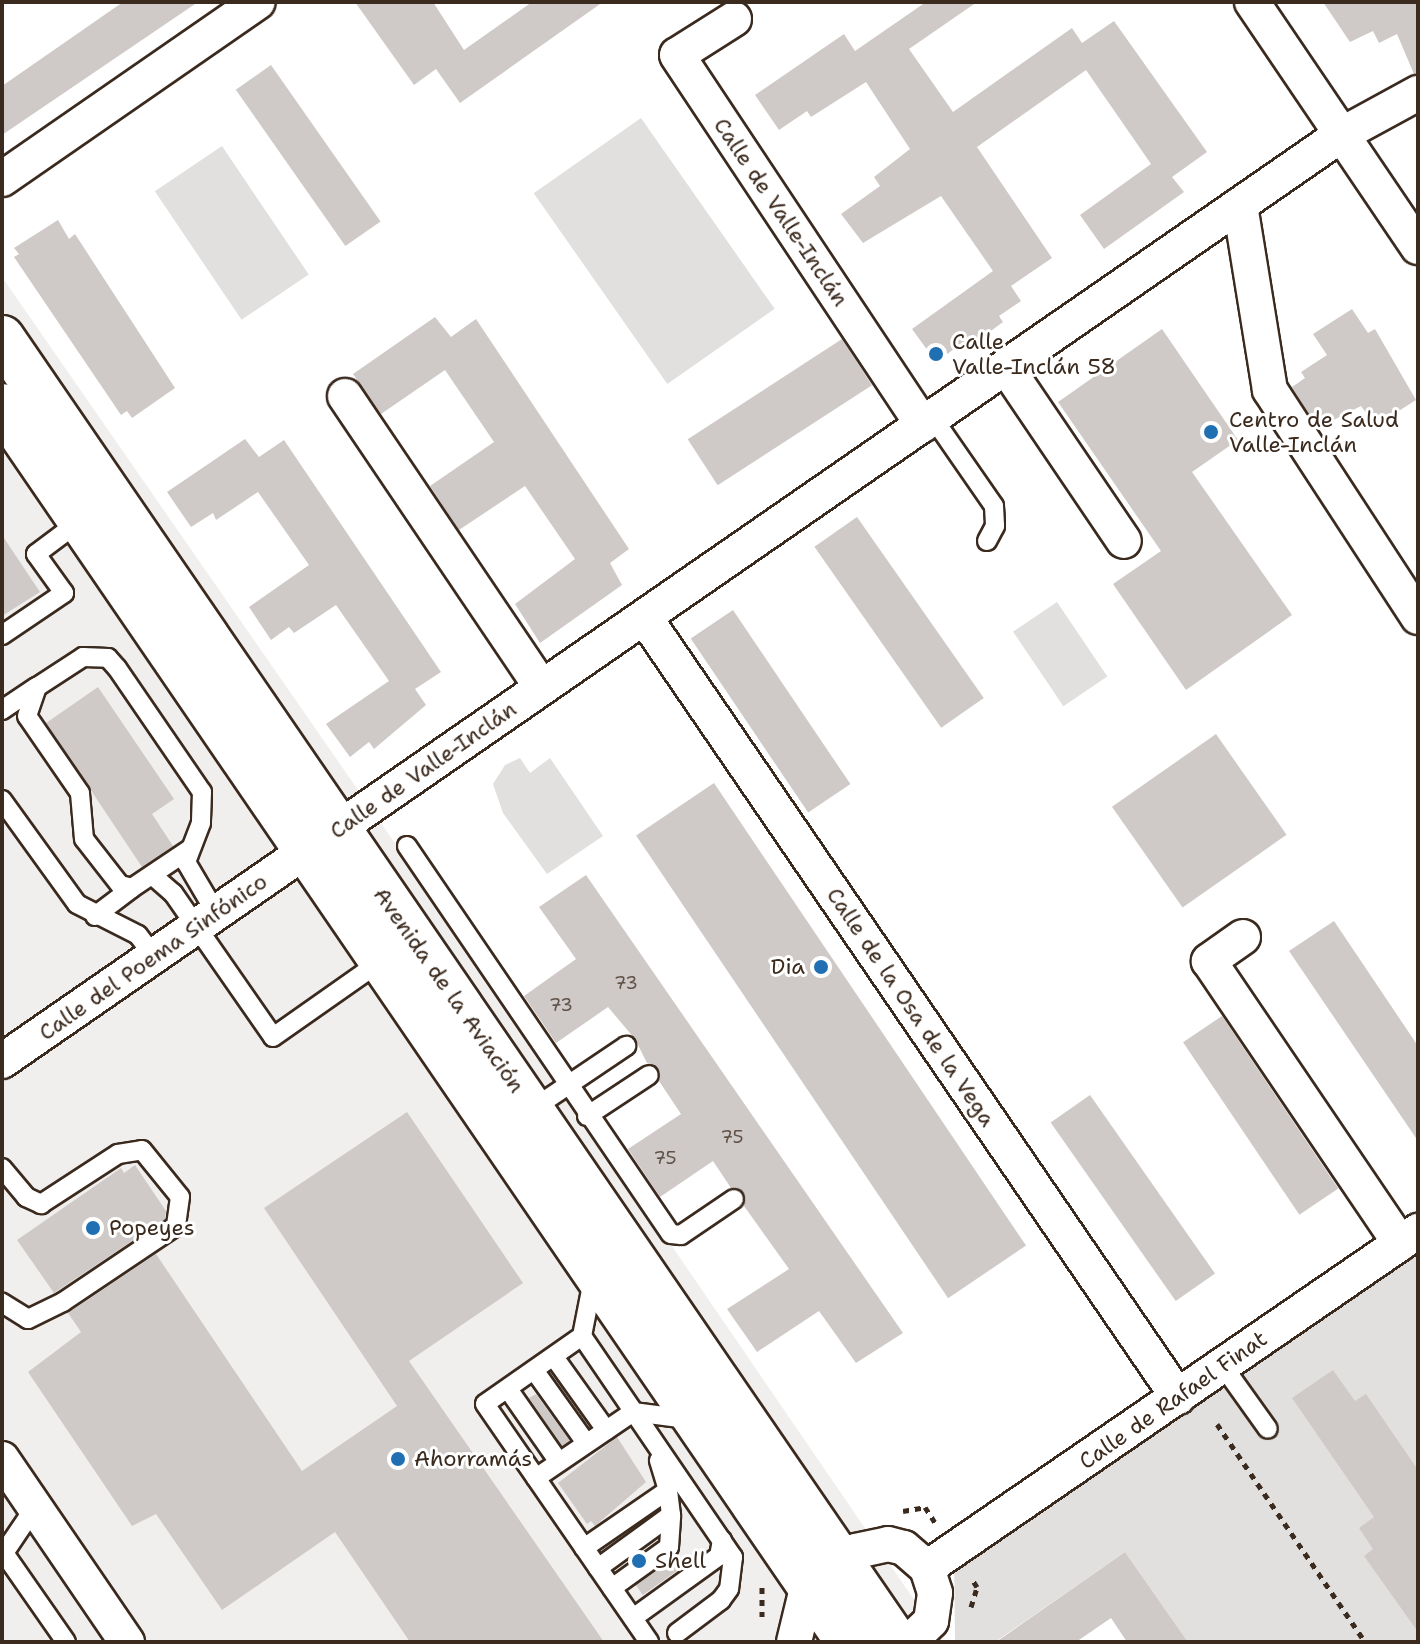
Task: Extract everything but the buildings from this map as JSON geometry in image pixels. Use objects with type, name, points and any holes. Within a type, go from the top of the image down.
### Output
[{"type":"main road","name":"Avenida de la Aviación","points":[[2,338],[321,841],[381,961],[698,1420],[825,1572],[896,1642]]},
{"type":"main road","name":"Avenida de la Aviación","points":[[2,406],[80,521],[321,841],[549,1098],[825,1572],[848,1642]]},
{"type":"street","points":[[2,179],[258,2]]},
{"type":"street","points":[[1252,2],[1418,247]]},
{"type":"street","name":"Calle de Valle-Inclán","points":[[734,19],[677,55],[928,422]]},
{"type":"street","name":"Calle de Valle-Inclán","points":[[321,841],[1341,135],[1418,93]]},
{"type":"street","points":[[1240,205],[1270,390],[1418,617]]},
{"type":"street","points":[[1006,367],[1124,541]]},
{"type":"street","points":[[345,396],[541,687]]},
{"type":"street","name":"Calle de la Osa de la Vega","points":[[645,618],[1178,1397]]},
{"type":"street","name":"Calle del Poema Sinfónico","points":[[2,1061],[321,841]]},
{"type":"street","points":[[1243,937],[1209,961],[1409,1237]]},
{"type":"street","name":"Calle de Rafael Finat","points":[[927,1568],[1409,1237]]},
{"type":"street","points":[[2,1459],[127,1642]]},
{"type":"street","points":[[794,1642],[825,1572],[888,1544],[904,1548],[927,1568],[935,1608],[931,1621],[909,1642]]},
{"type":"lane","points":[[928,422],[994,506],[995,526],[987,541]]},
{"type":"lane","points":[[2,635],[64,593],[36,554],[80,521]]},
{"type":"lane","points":[[2,710],[83,657],[108,658],[117,668],[202,792],[204,811],[190,849],[188,872],[206,920],[273,1037],[381,961]]},
{"type":"lane","points":[[37,687],[27,716],[80,793],[84,839],[120,885],[132,888]]},
{"type":"lane","points":[[2,800],[77,904],[95,916],[138,935],[154,956]]},
{"type":"lane","points":[[407,846],[549,1098],[587,1116],[674,1236],[734,1199]]},
{"type":"lane","points":[[95,916],[190,849]]},
{"type":"lane","points":[[152,875],[206,920]]},
{"type":"lane","points":[[549,1098],[626,1046]]},
{"type":"lane","points":[[587,1116],[649,1075]]},
{"type":"lane","points":[[2,1168],[26,1197],[41,1204],[118,1154],[142,1150],[180,1197],[176,1226],[63,1302],[28,1319],[2,1303]]},
{"type":"lane","points":[[592,1265],[582,1336],[733,1557],[729,1589],[674,1639]]},
{"type":"lane","points":[[582,1336],[485,1404],[649,1642]]},
{"type":"lane","points":[[554,1357],[606,1430]]},
{"type":"lane","points":[[1223,1366],[1268,1429]]},
{"type":"lane","points":[[534,1370],[586,1443]]},
{"type":"lane","points":[[508,1389],[559,1462]]},
{"type":"lane","points":[[612,1588],[669,1547],[671,1515],[660,1460],[633,1412]]},
{"type":"lane","points":[[536,1478],[633,1412],[698,1420]]},
{"type":"lane","points":[[584,1548],[668,1490]]},
{"type":"lane","points":[[35,1507],[4,1553],[66,1642]]},
{"type":"lane","points":[[598,1568],[671,1515]]},
{"type":"lane","points":[[633,1618],[719,1556],[722,1540]]},
{"type":"path","points":[[1217,1424],[1365,1642]]},
{"type":"shaded area","points":[[641,118],[775,309],[667,384],[534,193]]},
{"type":"shaded area","points":[[222,146],[309,275],[242,320],[155,191]]},
{"type":"shaded area","points":[[2,277],[476,960],[943,1642],[2,1642]]},
{"type":"shaded area","points":[[1057,602],[1107,677],[1063,706],[1013,632]]},
{"type":"shaded area","points":[[520,758],[530,773],[550,758],[603,836],[547,874],[503,813],[493,784],[505,765]]},
{"type":"shaded area","points":[[1418,1230],[1418,1642],[1188,1642],[1125,1552],[995,1642],[955,1642],[954,1551]]},
{"type":"place","name":"Calle Valle-Inclán 58","points":[[936,354]]},
{"type":"place","name":"Centro de Salud Valle-Inclán","points":[[1211,432]]},
{"type":"place","name":"Dia","points":[[821,967]]},
{"type":"place","name":"Popeyes","points":[[93,1228]]},
{"type":"place","name":"Ahorramás","points":[[398,1459]]},
{"type":"place","name":"Shell","points":[[639,1561]]}]
